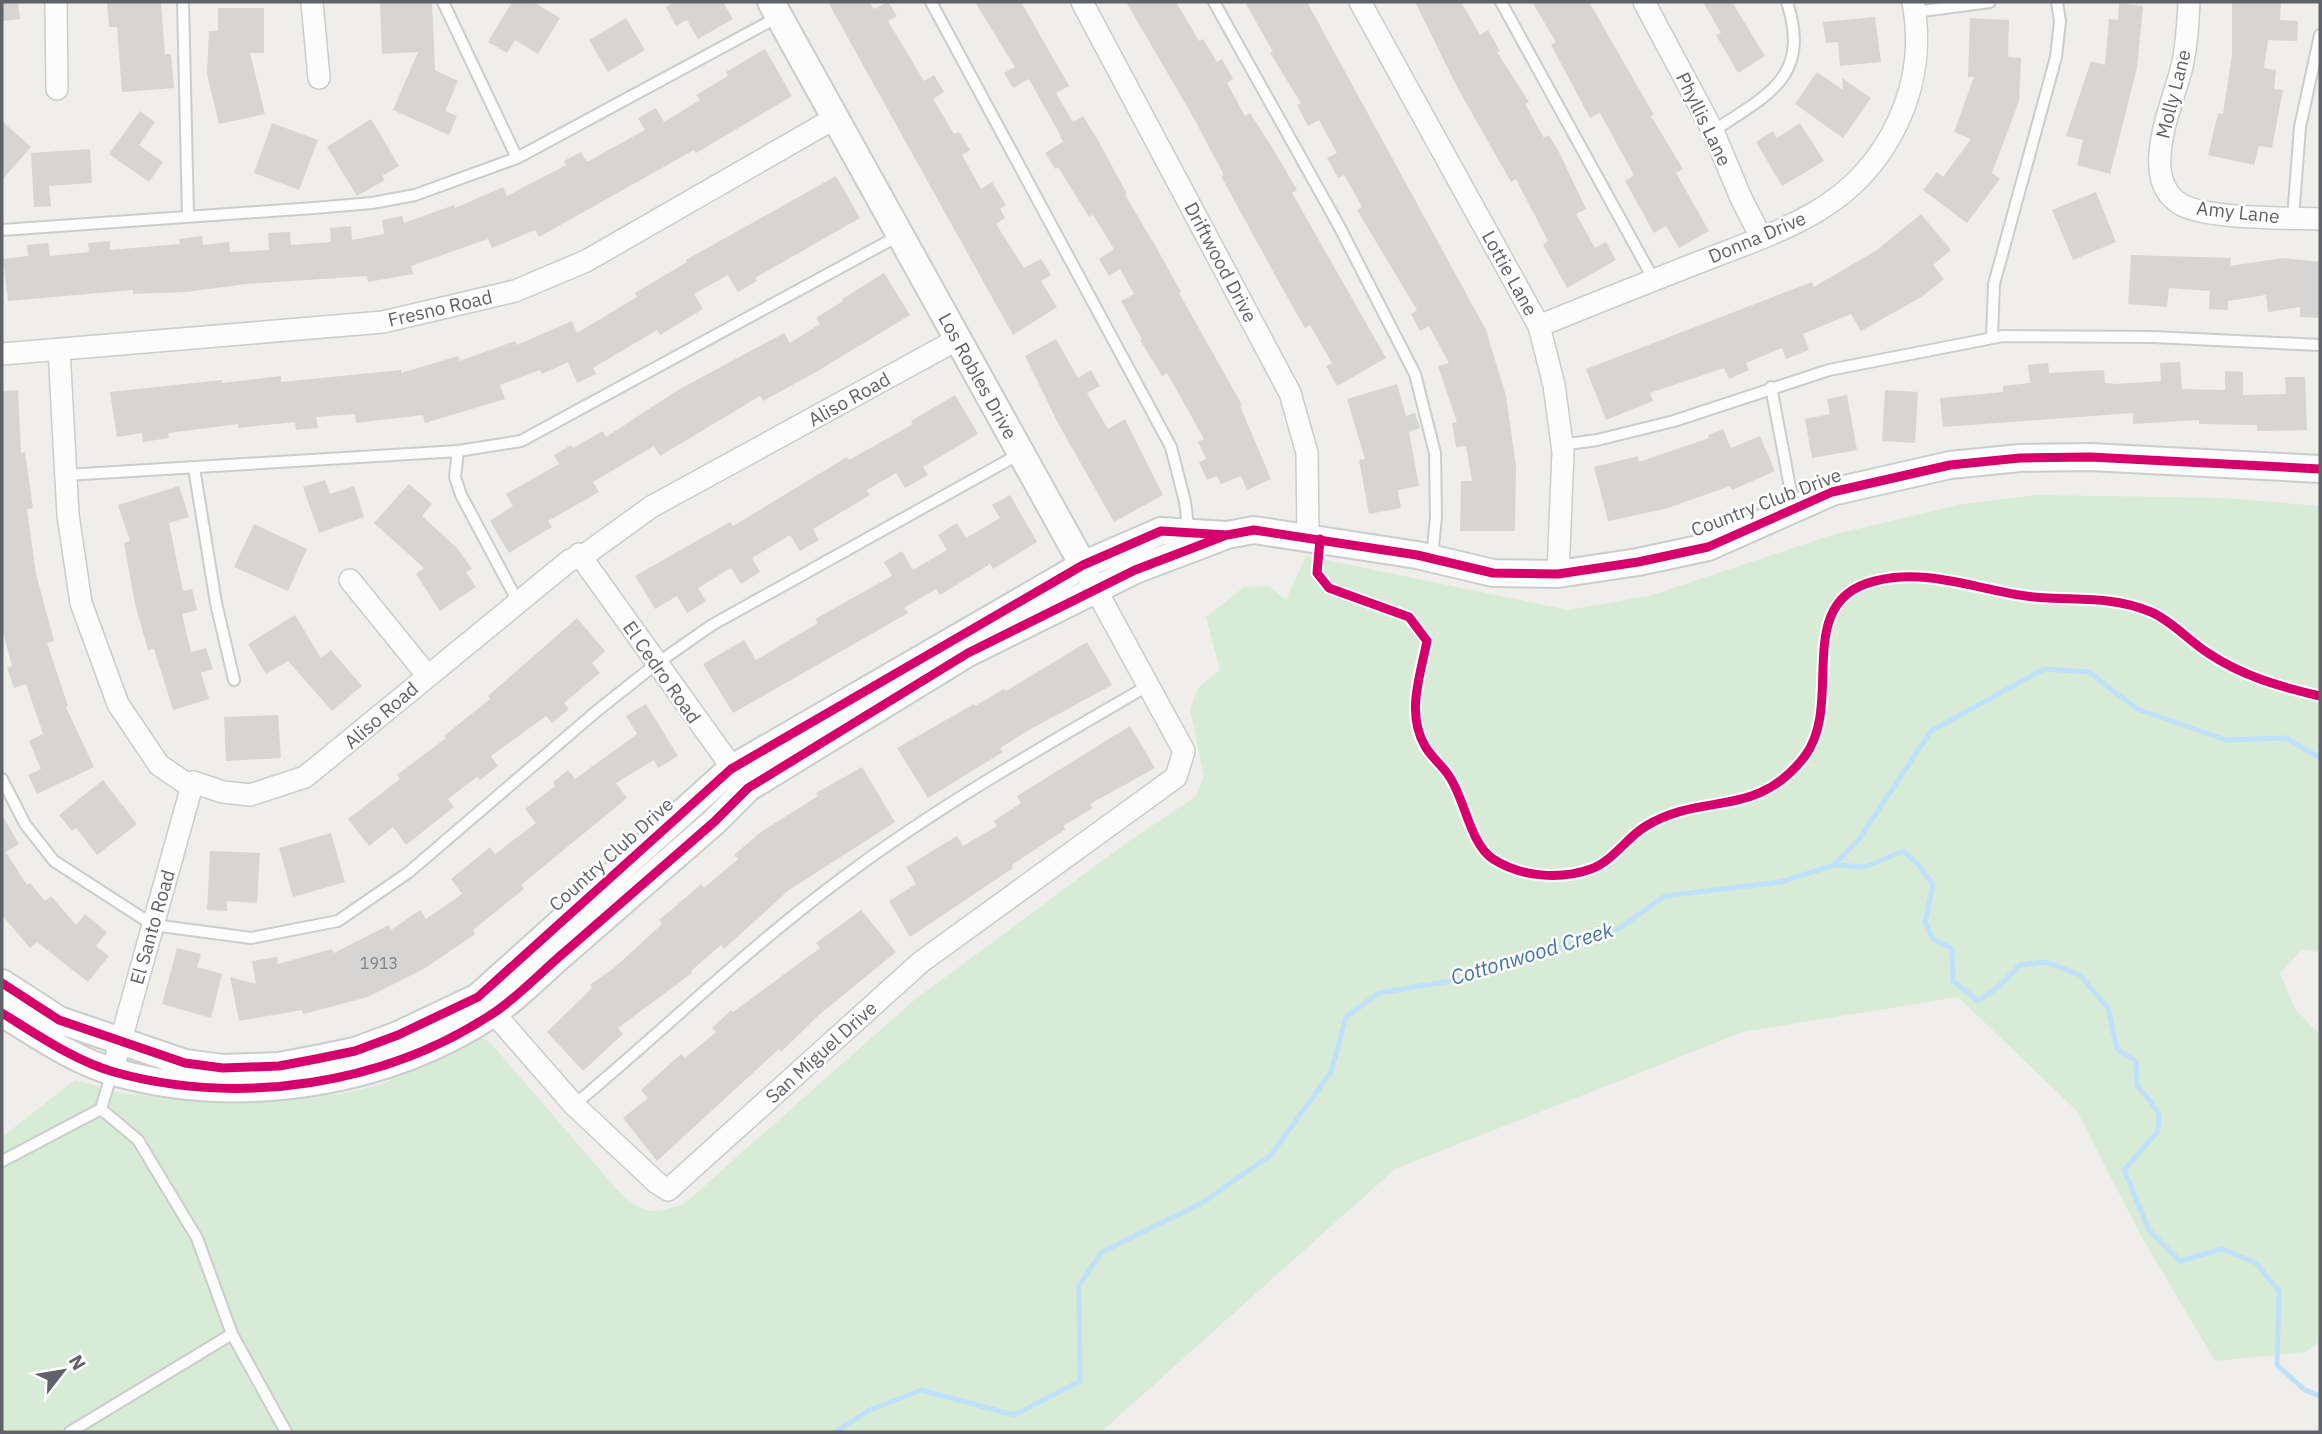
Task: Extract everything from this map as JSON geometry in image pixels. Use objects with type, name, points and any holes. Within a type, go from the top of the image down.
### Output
[{"type":"street","points":[[56,2],[57,89]]},
{"type":"street","points":[[312,2],[319,78]]},
{"type":"street","name":"Driftwood Drive","points":[[1082,2],[1290,393],[1307,453],[1308,537]]},
{"type":"street","name":"Lottie Lane","points":[[1360,2],[1539,326],[1553,385],[1562,445],[1558,574]]},
{"type":"street","name":"Phyllis Lane","points":[[1644,2],[1713,131],[1741,198],[1761,237]]},
{"type":"street","name":"Molly Lane","points":[[2165,186],[2160,150],[2162,132],[2182,66],[2189,2]]},
{"type":"street","name":"Donna Drive","points":[[1539,326],[1815,213],[1849,186],[1878,155],[1902,115],[1915,78],[1918,31],[1914,7]]},
{"type":"street","name":"Los Robles Drive","points":[[775,9],[1184,751]]},
{"type":"street","name":"Fresno Road","points":[[2,354],[383,322],[515,291],[586,261],[835,118]]},
{"type":"street","name":"Amy Lane","points":[[2165,186],[2183,205],[2202,211],[2320,219]]},
{"type":"street","name":"Aliso Road","points":[[59,349],[68,515],[82,603],[118,704],[159,765],[187,784],[193,782],[223,792],[250,795],[305,777],[328,762],[427,675],[518,601],[579,554],[586,554],[651,507],[958,339]]},
{"type":"street","name":"Country Club Drive","points":[[739,779],[968,653],[1135,570],[1227,535],[1254,530],[1431,559],[1493,573],[1558,574],[1638,562],[1708,547],[1832,492],[1937,468],[2020,457],[2090,457],[2320,469]]},
{"type":"street","name":"Country Club Drive","points":[[2,1013],[53,1044],[112,1072],[170,1082],[231,1087],[285,1087],[337,1079],[423,1052],[487,1004],[739,779],[1083,565],[1161,531],[1227,535]]},
{"type":"street","name":"El Cedro Road","points":[[579,554],[739,779]]},
{"type":"street","points":[[350,580],[427,675]]},
{"type":"street","name":"San Miguel Drive","points":[[487,1004],[575,1105],[657,1183],[668,1190],[921,962],[1176,777],[1184,751]]},
{"type":"street","name":"El Santo Road","points":[[112,1072],[193,782]]},
{"type":"street","name":"Country Club Drive","points":[[2,983],[59,1020],[186,1063],[223,1068],[279,1066],[355,1051],[487,1004]]},
{"type":"lane","points":[[183,2],[188,215]]},
{"type":"lane","points":[[443,2],[517,158]]},
{"type":"lane","points":[[931,2],[1171,447],[1185,502],[1189,533]]},
{"type":"lane","points":[[1213,2],[1339,226],[1415,374],[1429,417],[1435,453],[1436,517],[1431,559]]},
{"type":"lane","points":[[1501,2],[1654,280]]},
{"type":"lane","points":[[1713,131],[1765,97],[1783,79],[1795,48],[1795,29],[1787,2]]},
{"type":"lane","points":[[1914,7],[1990,2]]},
{"type":"lane","points":[[1992,338],[1994,284],[2056,57],[2060,21],[2057,2]]},
{"type":"lane","points":[[2,230],[372,203],[415,195],[517,158],[775,9]]},
{"type":"lane","points":[[2293,218],[2300,127],[2320,34]]},
{"type":"lane","points":[[66,475],[350,455],[458,451],[508,444],[533,435],[900,235]]},
{"type":"lane","points":[[1562,445],[1597,440],[1674,421],[1829,370],[1992,338],[2044,335],[2153,337],[2320,345]]},
{"type":"lane","points":[[1772,387],[1794,509]]},
{"type":"lane","points":[[458,451],[455,477],[461,495],[518,601]]},
{"type":"lane","points":[[2,779],[25,824],[54,861],[153,925],[251,938],[338,921],[410,872],[656,664],[712,625],[1021,453]]},
{"type":"lane","points":[[194,468],[214,592],[234,680]]},
{"type":"lane","points":[[575,1105],[736,964],[810,902],[872,856],[1149,685]]},
{"type":"lane","points":[[2,1161],[101,1109],[112,1072]]},
{"type":"lane","points":[[101,1109],[138,1140],[197,1238],[232,1334],[286,1432]]},
{"type":"lane","points":[[71,1432],[232,1334]]},
{"type":"green space","points":[[2036,495],[2224,498],[2320,506],[2320,952],[2302,950],[2280,973],[2295,1009],[2320,1035],[2320,1341],[2305,1352],[2215,1361],[2140,1234],[2077,1111],[1958,997],[1743,1032],[1395,1169],[1101,1432],[2,1432],[2,1137],[75,1080],[126,1094],[220,1102],[340,1094],[380,1085],[477,1037],[488,1040],[621,1194],[651,1211],[684,1204],[913,1001],[1129,841],[1195,797],[1204,777],[1190,709],[1198,688],[1220,670],[1206,617],[1244,587],[1269,586],[1286,600],[1306,556],[1568,610],[1649,596],[1832,535],[1958,505]]},
{"type":"building","points":[[2,2],[18,2],[20,19],[2,21]]},
{"type":"building","points":[[107,2],[161,2],[165,54],[171,54],[174,88],[122,92],[117,27],[109,27]]},
{"type":"building","points":[[432,2],[435,70],[458,81],[445,111],[457,116],[449,135],[393,110],[418,52],[382,54],[380,3]]},
{"type":"building","points":[[512,2],[533,2],[560,18],[538,54],[515,40],[507,53],[488,42]]},
{"type":"building","points":[[675,2],[723,2],[733,19],[698,39],[687,20],[676,26],[666,7]]},
{"type":"building","points":[[828,2],[869,2],[874,9],[888,2],[897,16],[888,21],[924,81],[934,75],[944,92],[933,99],[954,134],[959,132],[970,150],[962,155],[981,189],[992,182],[1006,205],[1000,209],[1005,218],[996,224],[1024,268],[1041,259],[1051,275],[1041,281],[1057,307],[1013,335]]},
{"type":"building","points":[[975,2],[1021,2],[1069,86],[1056,93],[1073,122],[1083,116],[1099,142],[1127,194],[1125,195],[1242,405],[1240,406],[1271,479],[1247,490],[1241,476],[1221,484],[1217,476],[1207,480],[1199,462],[1206,459],[1198,442],[1204,439],[1167,373],[1162,376],[1140,340],[1142,339],[1121,301],[1134,294],[1120,269],[1109,276],[1099,259],[1114,249],[1093,215],[1089,217],[1058,167],[1055,169],[1045,153],[1063,142],[1058,131],[1029,79],[1013,88],[1004,73],[1015,67]]},
{"type":"building","points":[[1126,2],[1176,2],[1199,41],[1203,39],[1217,62],[1222,59],[1233,79],[1227,83],[1245,116],[1250,113],[1272,147],[1297,190],[1292,193],[1386,358],[1337,386],[1326,366],[1332,363],[1310,325],[1305,328],[1281,286],[1221,176],[1224,175],[1192,115]]},
{"type":"building","points":[[1245,2],[1307,2],[1486,330],[1506,396],[1516,466],[1515,531],[1460,531],[1461,481],[1472,481],[1466,446],[1456,447],[1452,423],[1457,422],[1438,366],[1449,363],[1429,326],[1420,331],[1411,314],[1417,310],[1357,210],[1362,207],[1344,175],[1338,178],[1327,158],[1337,153],[1319,120],[1308,126],[1297,105],[1301,103],[1270,53],[1273,52]]},
{"type":"building","points":[[1415,2],[1461,2],[1480,35],[1488,30],[1500,51],[1497,52],[1529,102],[1525,104],[1544,138],[1549,135],[1560,154],[1586,209],[1576,214],[1595,248],[1606,242],[1616,260],[1567,288],[1543,245],[1548,241],[1516,179],[1511,182],[1457,87]]},
{"type":"building","points":[[1532,2],[1589,2],[1683,169],[1676,173],[1709,231],[1679,248],[1666,226],[1654,233],[1625,181],[1634,175],[1600,113],[1590,118],[1551,45],[1556,42]]},
{"type":"building","points":[[1703,2],[1732,2],[1765,56],[1738,73],[1716,35],[1721,33]]},
{"type":"building","points":[[2232,2],[2281,2],[2280,20],[2298,21],[2297,41],[2268,40],[2264,68],[2276,70],[2274,89],[2283,90],[2272,148],[2259,146],[2254,165],[2208,155],[2218,113],[2223,114],[2232,54]]},
{"type":"building","points":[[2119,3],[2143,6],[2137,68],[2110,174],[2077,165],[2083,140],[2066,136],[2091,61],[2105,65],[2109,19],[2118,20]]},
{"type":"building","points":[[218,8],[264,8],[264,53],[250,53],[265,114],[219,124],[207,74],[209,31],[218,31]]},
{"type":"building","points":[[1875,17],[1881,62],[1840,66],[1838,42],[1826,43],[1823,22]]},
{"type":"building","points":[[626,18],[645,50],[608,72],[589,40]]},
{"type":"building","points":[[1970,18],[2009,20],[2008,57],[2021,58],[2019,101],[1992,173],[2000,179],[1967,223],[1923,190],[1937,172],[1943,177],[1971,139],[1954,132],[1974,77],[1968,77]]},
{"type":"building","points":[[765,49],[792,96],[696,153],[694,150],[539,237],[535,230],[492,248],[488,239],[411,266],[413,274],[368,282],[367,276],[246,284],[186,292],[133,294],[133,290],[8,301],[3,259],[28,256],[27,245],[48,243],[50,256],[89,252],[88,243],[110,241],[110,250],[180,244],[179,239],[202,236],[203,245],[229,242],[230,252],[269,250],[268,233],[290,232],[291,245],[331,242],[330,228],[351,226],[352,240],[384,234],[382,220],[402,216],[404,223],[454,205],[455,208],[503,187],[507,196],[566,165],[564,161],[581,152],[587,162],[645,130],[638,118],[656,108],[664,122],[700,100],[696,95],[728,76],[726,72]]},
{"type":"building","points":[[1817,72],[1843,90],[1842,78],[1871,98],[1843,138],[1795,104]]},
{"type":"building","points":[[140,111],[155,122],[139,145],[163,162],[149,182],[109,154]]},
{"type":"building","points":[[371,119],[399,166],[382,176],[385,180],[357,196],[327,147]]},
{"type":"building","points":[[2,121],[31,147],[2,180]]},
{"type":"building","points":[[272,123],[318,140],[299,190],[254,173]]},
{"type":"building","points":[[1800,123],[1824,161],[1782,186],[1756,142],[1773,131],[1777,138]]},
{"type":"building","points":[[90,149],[92,183],[49,186],[51,206],[34,207],[31,153]]},
{"type":"building","points":[[836,176],[860,218],[755,278],[757,281],[738,292],[728,275],[694,294],[703,309],[660,335],[657,330],[593,368],[596,374],[577,383],[568,362],[542,374],[540,370],[500,385],[505,399],[425,423],[423,415],[356,423],[355,414],[316,417],[318,428],[296,430],[295,422],[238,428],[238,424],[168,433],[169,438],[143,442],[142,433],[117,437],[110,392],[281,376],[281,382],[401,370],[401,373],[458,356],[460,361],[515,341],[517,345],[572,321],[577,333],[637,297],[635,293],[687,262],[686,260]]},
{"type":"building","points":[[2096,192],[2116,242],[2073,260],[2052,210]]},
{"type":"building","points":[[1921,214],[1951,250],[1933,265],[1944,279],[1923,296],[1861,331],[1851,314],[1803,334],[1809,350],[1786,359],[1782,348],[1746,363],[1749,370],[1729,379],[1724,368],[1650,393],[1653,401],[1606,420],[1586,369],[1812,282],[1814,287],[1877,250]]},
{"type":"building","points":[[2131,255],[2231,258],[2230,266],[2283,258],[2320,262],[2320,318],[2300,317],[2300,307],[2268,312],[2266,295],[2228,301],[2228,310],[2209,309],[2210,291],[2169,288],[2167,307],[2128,304]]},
{"type":"building","points":[[884,273],[910,315],[816,372],[763,401],[760,396],[660,456],[654,446],[593,482],[599,492],[548,521],[552,527],[509,553],[490,521],[513,506],[506,494],[559,464],[554,455],[603,431],[606,437],[678,390],[784,333],[790,343],[820,324],[816,318]]},
{"type":"building","points":[[1056,339],[1078,378],[1091,370],[1100,386],[1087,393],[1108,429],[1125,419],[1163,495],[1114,522],[1059,425],[1025,356]]},
{"type":"building","points":[[2180,362],[2182,389],[2225,390],[2225,371],[2243,372],[2243,395],[2286,394],[2285,377],[2305,377],[2307,430],[2257,431],[2257,425],[2199,424],[2199,420],[2133,424],[2133,413],[1943,427],[1940,398],[2003,392],[2003,386],[2030,383],[2028,365],[2048,363],[2049,373],[2104,370],[2105,383],[2116,384],[2161,381],[2160,363]]},
{"type":"building","points":[[1397,384],[1406,416],[1415,413],[1420,428],[1409,432],[1419,486],[1398,490],[1401,508],[1369,514],[1359,460],[1365,459],[1347,399]]},
{"type":"building","points":[[18,390],[21,453],[25,452],[33,508],[27,509],[36,574],[54,641],[47,643],[68,706],[66,707],[94,767],[37,794],[28,775],[41,769],[29,741],[43,734],[26,684],[14,688],[7,668],[12,666],[2,629],[2,391]]},
{"type":"building","points":[[1885,390],[1918,392],[1915,443],[1882,441]]},
{"type":"building","points":[[955,395],[978,434],[923,467],[928,475],[905,488],[896,473],[867,490],[870,495],[813,529],[819,540],[800,551],[790,535],[752,558],[760,572],[741,584],[731,568],[698,588],[706,601],[687,613],[677,596],[655,609],[635,576],[730,522],[733,526],[847,457],[849,460],[913,424],[911,421]]},
{"type":"building","points":[[1847,395],[1857,450],[1812,458],[1805,419],[1830,414],[1827,399]]},
{"type":"building","points":[[1723,429],[1731,448],[1760,436],[1775,471],[1732,490],[1730,486],[1665,509],[1608,521],[1594,467],[1638,456],[1639,462],[1709,438],[1708,435]]},
{"type":"building","points":[[325,480],[330,494],[354,486],[364,517],[319,533],[303,487]]},
{"type":"building","points":[[409,484],[432,504],[422,516],[457,548],[472,569],[466,572],[476,587],[440,611],[416,574],[424,568],[374,523]]},
{"type":"building","points":[[179,486],[189,517],[169,523],[183,591],[192,589],[197,610],[182,614],[191,652],[206,648],[213,669],[201,673],[209,699],[173,710],[154,649],[148,650],[135,604],[124,543],[130,541],[118,505]]},
{"type":"building","points":[[1010,495],[1037,542],[993,569],[990,564],[940,595],[936,589],[904,608],[908,613],[733,713],[703,664],[744,640],[756,660],[818,623],[815,619],[892,576],[884,562],[902,551],[913,570],[947,550],[938,535],[957,523],[966,538],[1000,518],[992,505]]},
{"type":"building","points":[[254,524],[307,549],[288,591],[234,567]]},
{"type":"building","points":[[295,615],[321,658],[331,650],[362,686],[332,711],[288,661],[266,674],[248,644]]},
{"type":"building","points":[[577,618],[605,651],[592,663],[600,673],[564,703],[569,709],[552,723],[546,716],[491,756],[498,766],[480,780],[477,777],[448,799],[454,807],[406,845],[393,827],[369,846],[348,819],[400,779],[397,775],[446,738],[444,736],[490,699],[488,696]]},
{"type":"building","points":[[1087,642],[1112,685],[1029,730],[1000,748],[1003,752],[928,798],[897,748],[974,704],[975,706],[1004,689],[1006,691]]},
{"type":"building","points":[[646,704],[678,756],[658,768],[654,760],[616,783],[627,798],[521,885],[524,889],[473,930],[475,934],[424,969],[368,997],[303,1014],[302,1010],[239,1021],[230,977],[256,984],[252,961],[277,957],[278,964],[332,949],[334,953],[389,925],[391,930],[420,910],[426,919],[462,894],[451,879],[490,847],[495,854],[536,823],[525,809],[555,786],[553,782],[568,770],[575,779],[637,734],[626,716]]},
{"type":"building","points":[[278,715],[281,758],[226,761],[224,717]]},
{"type":"building","points":[[1130,726],[1155,768],[1090,804],[1093,808],[1063,826],[1066,829],[910,937],[889,901],[916,884],[906,867],[957,836],[963,846],[997,826],[994,821],[1021,803],[1017,796]]},
{"type":"building","points":[[862,767],[895,822],[789,890],[724,949],[721,945],[691,971],[692,973],[618,1028],[623,1034],[583,1071],[547,1032],[592,988],[590,985],[614,968],[662,924],[659,920],[701,884],[704,888],[738,859],[734,855],[761,832],[818,796],[816,793]]},
{"type":"building","points":[[103,780],[137,824],[97,855],[76,828],[72,831],[59,815]]},
{"type":"building","points":[[2,815],[19,844],[6,852],[27,885],[30,883],[45,901],[51,896],[76,925],[85,914],[107,932],[96,946],[109,956],[88,982],[37,942],[30,948],[2,915]]},
{"type":"building","points":[[331,833],[345,882],[293,897],[279,848]]},
{"type":"building","points":[[210,851],[260,853],[257,903],[227,901],[227,911],[207,910]]},
{"type":"building","points":[[861,910],[896,952],[820,1014],[781,1052],[779,1049],[657,1161],[623,1118],[648,1098],[641,1090],[681,1054],[685,1058],[716,1032],[712,1028],[731,1010],[733,1012],[820,948],[816,943]]},
{"type":"building","points":[[177,948],[201,954],[197,967],[222,974],[211,1018],[162,1004]]},
{"type":"waterway","name":"Cottonwood Creek","points":[[835,1432],[870,1410],[921,1390],[1014,1415],[1080,1381],[1079,1285],[1102,1252],[1202,1203],[1271,1155],[1331,1072],[1346,1017],[1379,993],[1468,978],[1618,929],[1665,896],[1781,882],[1834,865],[1859,839],[1931,731],[2044,669],[2089,672],[2137,709],[2226,740],[2286,738],[2320,758]]},
{"type":"waterway","points":[[1834,865],[1865,867],[1903,851],[1918,864],[1933,885],[1925,922],[1932,938],[1952,949],[1953,981],[1978,1001],[1998,987],[2020,965],[2046,962],[2080,975],[2108,1008],[2117,1049],[2136,1061],[2137,1085],[2159,1113],[2158,1131],[2124,1170],[2149,1230],[2180,1261],[2222,1249],[2256,1263],[2279,1291],[2277,1365],[2305,1390],[2320,1396]]},
{"type":"cycle path","points":[[2,983],[59,1020],[185,1063],[223,1068],[279,1066],[355,1051],[398,1035],[478,997],[731,769],[1083,565],[1161,531],[1227,535],[1254,530],[1417,555],[1493,573],[1558,574],[1638,562],[1708,547],[1832,492],[1950,465],[2020,458],[2090,457],[2320,469]]},
{"type":"cycle path","points":[[2,1013],[56,1046],[99,1067],[162,1082],[211,1088],[261,1088],[311,1082],[360,1072],[407,1057],[453,1037],[504,1005],[714,822],[748,788],[968,653],[1135,570],[1224,536]]},
{"type":"cycle path","points":[[1320,539],[1317,573],[1329,588],[1409,617],[1427,641],[1416,695],[1419,733],[1427,750],[1455,786],[1473,832],[1485,852],[1504,865],[1528,873],[1567,875],[1599,866],[1646,826],[1688,809],[1748,797],[1768,789],[1786,776],[1805,756],[1816,734],[1821,709],[1826,631],[1834,609],[1850,592],[1875,581],[1932,578],[2026,596],[2104,601],[2135,606],[2159,616],[2201,648],[2234,668],[2276,685],[2320,696]]}]
